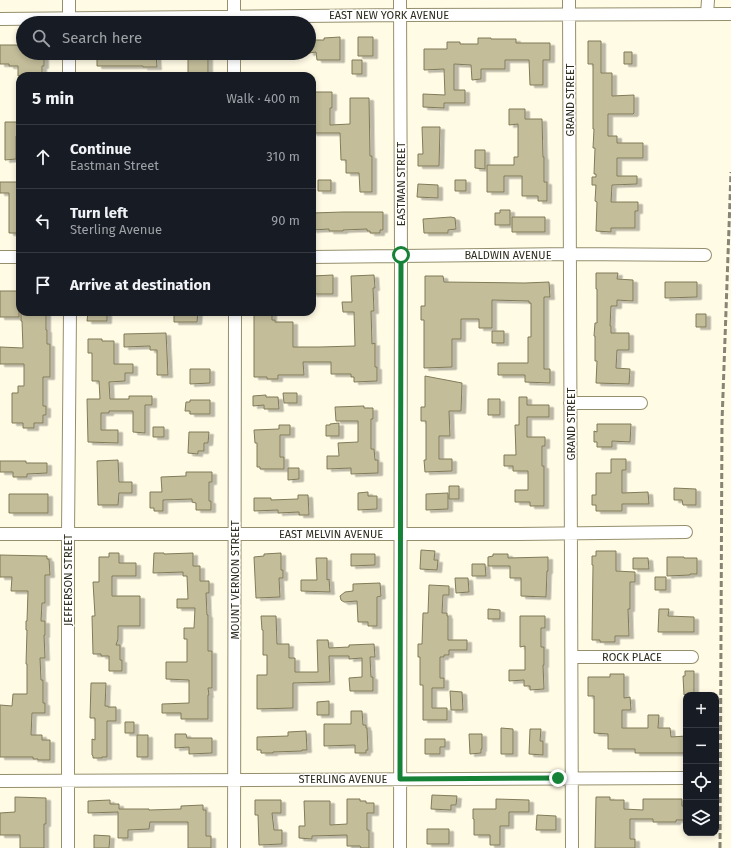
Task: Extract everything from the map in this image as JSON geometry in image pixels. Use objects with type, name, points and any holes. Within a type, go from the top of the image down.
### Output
[{"type":"street","points":[[68,0],[68,16]]},
{"type":"street","points":[[234,0],[234,16]]},
{"type":"street","name":"EASTMAN STREET","points":[[400,0],[400,848]]},
{"type":"street","name":"GRAND STREET","points":[[569,0],[572,848]]},
{"type":"street","points":[[708,0],[708,14]]},
{"type":"street","name":"EAST NEW YORK AVENUE","points":[[316,18],[400,15],[731,14]]},
{"type":"street","name":"EAST NEW YORK AVENUE","points":[[0,19],[16,19]]},
{"type":"street","points":[[69,60],[69,72]]},
{"type":"street","points":[[234,60],[234,72]]},
{"type":"street","name":"BALDWIN AVENUE","points":[[316,257],[570,254],[705,255]]},
{"type":"street","points":[[0,257],[16,257]]},
{"type":"street","name":"JEFFERSON STREET","points":[[68,848],[67,780],[70,316]]},
{"type":"street","name":"MOUNT VERNON STREET","points":[[234,848],[235,316]]},
{"type":"street","points":[[570,403],[641,403]]},
{"type":"street","name":"EAST MELVIN AVENUE","points":[[0,534],[518,534],[686,532]]},
{"type":"street","name":"ROCK PLACE","points":[[572,657],[692,657]]},
{"type":"street","name":"STERLING AVENUE","points":[[0,781],[683,778]]},
{"type":"building","points":[[340,37],[340,60],[317,60],[316,40],[324,40],[324,38]]},
{"type":"building","points":[[358,37],[373,37],[373,56],[358,56]]},
{"type":"building","points":[[478,38],[516,39],[516,43],[550,43],[550,60],[543,60],[543,85],[530,85],[529,60],[505,60],[505,69],[481,69],[481,79],[472,80],[471,65],[454,64],[454,90],[465,90],[465,103],[444,103],[444,108],[423,107],[423,94],[445,95],[444,69],[424,70],[424,49],[447,49],[447,42],[478,44]]},
{"type":"building","points":[[588,41],[601,41],[601,73],[612,73],[612,96],[634,95],[633,114],[608,114],[608,136],[617,136],[617,143],[643,143],[643,158],[617,158],[617,176],[637,176],[637,184],[612,185],[611,202],[638,202],[638,211],[635,211],[635,228],[611,228],[611,232],[596,231],[596,185],[592,185],[592,177],[596,177],[596,174],[594,174],[595,148],[593,148],[593,64],[588,64]]},
{"type":"building","points":[[0,45],[16,45],[16,60],[44,60],[42,72],[18,72],[18,66],[0,64]]},
{"type":"building","points":[[624,52],[632,52],[632,64],[624,64]]},
{"type":"building","points":[[97,60],[156,60],[157,67],[143,66],[97,66]]},
{"type":"building","points":[[188,60],[208,60],[208,72],[188,72]]},
{"type":"building","points":[[352,60],[362,60],[362,74],[352,74]]},
{"type":"building","points":[[316,92],[332,92],[330,125],[350,124],[350,98],[369,98],[372,192],[360,192],[359,173],[346,173],[346,160],[341,160],[340,133],[316,133]]},
{"type":"building","points":[[509,109],[525,109],[525,119],[542,119],[544,182],[547,182],[547,201],[538,201],[538,196],[522,196],[522,176],[504,176],[504,192],[487,192],[487,165],[514,165],[514,157],[518,157],[518,124],[509,125]]},
{"type":"building","points":[[5,122],[16,122],[16,159],[5,160]]},
{"type":"building","points":[[422,127],[440,127],[439,166],[418,166],[418,154],[423,154]]},
{"type":"building","points":[[475,150],[485,150],[485,169],[475,168]]},
{"type":"building","points":[[318,180],[331,180],[331,191],[318,191]]},
{"type":"building","points":[[455,180],[466,180],[466,191],[455,191]]},
{"type":"building","points":[[0,182],[16,182],[16,233],[9,233],[9,193],[0,193]]},
{"type":"building","points":[[418,184],[438,185],[438,198],[417,197]]},
{"type":"building","points":[[500,210],[510,210],[510,225],[495,225],[495,213],[500,213]]},
{"type":"building","points":[[383,212],[383,230],[380,230],[380,233],[370,233],[367,229],[343,231],[329,231],[329,229],[316,230],[316,213]]},
{"type":"building","points":[[512,217],[545,217],[545,232],[512,232]]},
{"type":"building","points":[[455,218],[456,229],[448,230],[448,233],[424,233],[423,219]]},
{"type":"building","points":[[596,273],[618,273],[617,279],[633,280],[633,301],[617,300],[617,306],[611,306],[610,326],[611,333],[629,333],[629,350],[617,350],[616,368],[630,369],[629,384],[596,383],[597,361],[595,361],[594,336],[595,323],[597,323]]},
{"type":"building","points":[[333,275],[333,294],[316,294],[316,276]]},
{"type":"building","points":[[374,275],[374,311],[371,311],[372,344],[375,343],[375,367],[377,367],[377,381],[354,382],[354,377],[351,377],[351,374],[331,374],[331,362],[303,362],[304,375],[278,375],[278,379],[254,377],[254,316],[272,316],[272,320],[275,320],[275,322],[293,322],[293,347],[355,346],[354,312],[343,312],[342,302],[352,302],[351,276]]},
{"type":"building","points":[[425,276],[443,276],[444,282],[549,282],[550,297],[544,297],[544,369],[550,369],[550,383],[525,382],[525,375],[498,375],[498,363],[528,363],[528,337],[531,337],[531,303],[529,303],[529,301],[492,300],[492,328],[479,328],[479,319],[461,319],[461,339],[452,339],[452,367],[424,368],[424,320],[421,320],[421,306],[425,306]]},
{"type":"building","points":[[665,282],[697,282],[697,297],[665,298]]},
{"type":"building","points":[[0,291],[16,291],[16,316],[19,317],[0,317]]},
{"type":"building","points":[[696,314],[706,314],[706,327],[696,327]]},
{"type":"building","points":[[21,316],[46,316],[47,344],[50,344],[50,377],[43,377],[43,406],[46,406],[46,415],[43,415],[43,423],[34,423],[34,428],[23,428],[23,423],[12,423],[12,393],[18,393],[18,386],[24,386],[24,364],[0,364],[0,347],[23,348]]},
{"type":"building","points":[[88,316],[107,316],[107,321],[87,321]]},
{"type":"building","points":[[174,316],[198,316],[197,322],[174,322]]},
{"type":"building","points":[[492,331],[504,331],[504,343],[492,343]]},
{"type":"building","points":[[166,333],[168,375],[157,375],[157,350],[150,350],[150,346],[124,347],[124,334]]},
{"type":"building","points":[[88,339],[114,341],[114,364],[133,364],[133,373],[125,373],[125,381],[109,382],[110,399],[129,399],[129,396],[152,396],[152,405],[145,405],[145,433],[133,432],[133,411],[109,411],[109,413],[101,413],[101,430],[118,430],[118,443],[88,442],[87,399],[100,399],[99,381],[92,381],[92,353],[88,353]]},
{"type":"building","points":[[190,369],[210,369],[210,383],[190,384]]},
{"type":"building","points":[[425,376],[462,383],[461,411],[449,411],[450,436],[439,436],[439,459],[452,459],[452,471],[425,472],[424,460],[426,460],[426,421],[421,421],[421,407],[425,407]]},
{"type":"building","points":[[283,393],[297,393],[297,403],[284,403]]},
{"type":"building","points":[[266,395],[266,397],[278,397],[279,409],[264,409],[264,405],[253,406],[253,396]]},
{"type":"building","points":[[519,397],[527,397],[527,405],[549,405],[549,417],[527,417],[527,437],[545,437],[545,446],[542,446],[542,466],[544,466],[544,506],[530,506],[530,502],[515,502],[515,490],[528,490],[528,471],[513,471],[513,466],[504,466],[504,455],[516,455],[515,425],[519,425]]},
{"type":"building","points":[[488,399],[500,399],[500,415],[488,415]]},
{"type":"building","points":[[190,400],[210,400],[210,414],[190,414],[190,411],[185,411],[186,402],[190,402]]},
{"type":"building","points":[[364,406],[364,408],[373,408],[373,419],[371,419],[371,449],[374,449],[375,460],[378,460],[378,473],[351,474],[351,468],[327,469],[327,456],[339,456],[338,443],[358,442],[358,421],[336,421],[335,407]]},
{"type":"building","points":[[339,423],[339,436],[326,436],[326,425]]},
{"type":"building","points":[[597,424],[631,424],[630,442],[612,441],[612,447],[597,447],[597,442],[594,442],[594,431],[597,432]]},
{"type":"building","points":[[279,425],[290,425],[290,435],[280,435],[280,457],[284,457],[284,469],[260,469],[260,467],[257,467],[257,443],[255,443],[254,430],[279,429]]},
{"type":"building","points":[[153,427],[164,427],[164,437],[153,437]]},
{"type":"building","points":[[189,432],[209,432],[208,443],[204,443],[204,451],[198,451],[198,454],[188,453]]},
{"type":"building","points":[[611,459],[626,459],[626,470],[622,470],[622,493],[648,492],[649,504],[622,504],[622,511],[596,511],[596,505],[592,505],[592,495],[596,495],[596,473],[611,473]]},
{"type":"building","points":[[118,460],[119,482],[132,482],[132,493],[119,493],[118,505],[98,505],[97,461]]},
{"type":"building","points":[[0,461],[47,463],[47,473],[27,474],[27,477],[13,477],[13,472],[0,472]]},
{"type":"building","points":[[288,468],[299,468],[299,479],[288,480]]},
{"type":"building","points":[[186,472],[212,472],[212,482],[209,482],[209,501],[211,501],[211,510],[196,510],[196,503],[192,502],[192,499],[163,500],[163,511],[154,511],[154,508],[150,508],[150,492],[162,492],[161,477],[186,476]]},
{"type":"building","points":[[449,486],[459,486],[459,499],[449,499]]},
{"type":"building","points":[[674,488],[696,489],[696,505],[683,505],[682,500],[674,500]]},
{"type":"building","points":[[368,492],[368,496],[377,496],[377,509],[358,510],[358,493]]},
{"type":"building","points":[[448,493],[448,509],[426,510],[426,494]]},
{"type":"building","points":[[9,494],[48,494],[48,513],[9,513]]},
{"type":"building","points":[[298,495],[308,495],[309,515],[299,515],[299,512],[278,513],[278,510],[254,511],[254,498],[271,498],[271,500],[298,499]]},
{"type":"building","points":[[421,550],[435,551],[434,560],[438,560],[437,570],[420,569]]},
{"type":"building","points":[[596,551],[616,551],[616,571],[635,572],[635,582],[630,582],[630,609],[628,609],[629,636],[615,636],[615,642],[600,642],[600,640],[592,640],[592,556],[596,556]]},
{"type":"building","points":[[109,553],[119,553],[119,563],[136,563],[136,576],[112,576],[112,596],[140,596],[140,626],[118,626],[118,639],[116,645],[120,645],[122,671],[109,671],[109,656],[93,654],[92,616],[95,616],[93,582],[99,582],[99,557],[109,557]]},
{"type":"building","points":[[154,553],[193,553],[193,566],[200,566],[200,581],[209,581],[209,593],[206,593],[208,615],[208,651],[212,651],[212,688],[208,688],[208,719],[181,719],[181,713],[162,713],[162,704],[189,703],[189,680],[166,679],[166,662],[187,662],[187,639],[184,639],[184,628],[194,628],[195,608],[177,608],[177,599],[188,599],[187,576],[183,576],[183,572],[153,573]]},
{"type":"building","points":[[281,553],[281,570],[283,570],[283,578],[279,578],[280,597],[256,598],[254,557],[264,556],[264,554]]},
{"type":"building","points":[[351,554],[375,554],[375,565],[351,566]]},
{"type":"building","points":[[493,554],[508,554],[508,558],[548,557],[546,597],[521,596],[521,578],[510,578],[510,566],[488,566],[488,557],[493,556]]},
{"type":"building","points":[[0,555],[47,556],[47,559],[49,559],[50,575],[45,575],[45,603],[42,603],[41,621],[45,621],[45,658],[40,658],[45,713],[32,713],[31,735],[42,735],[42,740],[50,740],[50,760],[38,760],[33,759],[33,757],[0,757],[0,705],[12,706],[13,694],[27,694],[26,621],[28,591],[11,591],[12,577],[0,577]]},
{"type":"building","points":[[667,557],[697,558],[697,574],[667,576]]},
{"type":"building","points":[[316,558],[327,558],[327,580],[329,579],[330,592],[301,591],[301,580],[317,580]]},
{"type":"building","points":[[633,558],[648,558],[649,569],[633,569]]},
{"type":"building","points":[[472,564],[485,564],[486,576],[472,576]]},
{"type":"building","points":[[655,577],[666,577],[666,590],[655,590]]},
{"type":"building","points":[[455,578],[468,578],[469,592],[456,593]]},
{"type":"building","points":[[380,583],[381,596],[377,597],[377,626],[368,626],[368,622],[358,622],[357,601],[344,602],[341,600],[340,596],[345,592],[353,591],[353,584]]},
{"type":"building","points":[[429,585],[449,586],[449,595],[443,595],[442,613],[447,613],[448,616],[448,640],[467,640],[467,650],[449,650],[449,655],[440,657],[440,678],[444,678],[444,688],[432,688],[432,708],[447,708],[447,720],[423,720],[423,685],[420,685],[420,657],[418,657],[418,644],[422,644],[423,613],[428,613]]},
{"type":"building","points":[[488,609],[500,610],[500,619],[488,619]]},
{"type":"building","points":[[659,609],[669,609],[668,616],[694,617],[694,632],[658,632]]},
{"type":"building","points":[[261,616],[276,616],[277,644],[289,644],[289,658],[295,658],[295,672],[318,672],[317,640],[328,640],[329,648],[349,647],[349,645],[374,644],[375,657],[370,657],[371,677],[373,677],[373,691],[350,691],[349,678],[362,677],[362,658],[349,659],[349,656],[329,656],[330,682],[293,683],[293,708],[257,709],[257,675],[267,675],[267,655],[263,655],[263,630]]},
{"type":"building","points":[[520,616],[545,616],[545,628],[541,628],[541,647],[544,647],[544,689],[530,690],[530,686],[524,686],[524,680],[509,681],[509,670],[525,670],[525,646],[520,647]]},
{"type":"building","points":[[685,671],[694,671],[694,692],[684,692],[683,676],[685,676]]},
{"type":"building","points":[[610,674],[624,674],[624,698],[630,697],[631,710],[622,710],[622,728],[648,728],[648,715],[659,715],[658,728],[670,728],[671,737],[683,736],[683,753],[635,753],[635,749],[608,749],[608,734],[594,733],[594,696],[588,696],[588,677],[610,677]]},
{"type":"building","points":[[91,683],[106,683],[105,706],[116,707],[116,721],[107,721],[107,757],[102,758],[93,758],[92,755],[92,739],[95,740],[95,718],[90,718]]},
{"type":"building","points":[[450,691],[462,692],[463,710],[451,710]]},
{"type":"building","points":[[329,701],[329,715],[317,715],[317,702]]},
{"type":"building","points":[[351,711],[362,711],[363,725],[366,725],[367,728],[368,750],[366,750],[366,753],[355,753],[355,745],[324,746],[324,724],[351,724]]},
{"type":"building","points":[[125,722],[134,722],[134,733],[125,733]]},
{"type":"building","points":[[501,728],[513,729],[513,754],[501,754]]},
{"type":"building","points":[[530,729],[541,729],[540,741],[543,741],[543,755],[529,754]]},
{"type":"building","points":[[306,731],[307,750],[261,753],[261,750],[257,750],[257,737],[288,736],[288,732]]},
{"type":"building","points":[[175,734],[186,734],[187,738],[212,738],[212,753],[189,754],[189,747],[175,748]]},
{"type":"building","points":[[469,734],[482,734],[481,753],[470,754]]},
{"type":"building","points":[[137,735],[148,735],[148,757],[137,757]]},
{"type":"building","points":[[425,739],[445,739],[445,747],[440,747],[440,754],[425,754]]},
{"type":"building","points":[[432,795],[457,796],[456,805],[451,805],[451,810],[431,809]]},
{"type":"building","points":[[15,797],[46,798],[44,848],[20,848],[20,835],[0,835],[0,813],[15,812]]},
{"type":"building","points":[[596,797],[610,797],[610,800],[624,800],[624,809],[643,810],[643,799],[682,799],[683,820],[676,820],[676,822],[653,822],[653,819],[630,819],[630,839],[635,839],[635,848],[595,848]]},
{"type":"building","points":[[347,799],[360,799],[360,801],[366,801],[366,803],[374,803],[374,813],[367,813],[369,848],[347,846],[347,835],[312,836],[312,839],[299,838],[299,826],[305,826],[304,801],[330,801],[330,825],[347,824]]},
{"type":"building","points":[[496,799],[529,800],[529,812],[509,812],[509,826],[500,826],[500,845],[490,845],[490,835],[474,835],[473,809],[496,809]]},
{"type":"building","points":[[110,800],[110,804],[119,804],[119,809],[181,809],[181,806],[203,805],[203,810],[206,810],[206,836],[211,836],[211,848],[188,848],[188,822],[150,822],[149,829],[128,830],[128,838],[118,838],[118,812],[88,813],[88,801]]},
{"type":"building","points":[[255,800],[281,800],[281,813],[272,813],[274,830],[282,830],[282,844],[259,845],[258,815],[255,815]]},
{"type":"building","points":[[537,815],[556,816],[556,830],[536,830]]},
{"type":"building","points":[[427,829],[449,829],[449,844],[427,844]]},
{"type":"building","points":[[94,835],[110,836],[109,848],[94,848]]},
{"type":"railway","points":[[720,848],[722,422],[731,172]]},
{"type":"route","points":[[401,255],[400,779],[558,778]]}]
